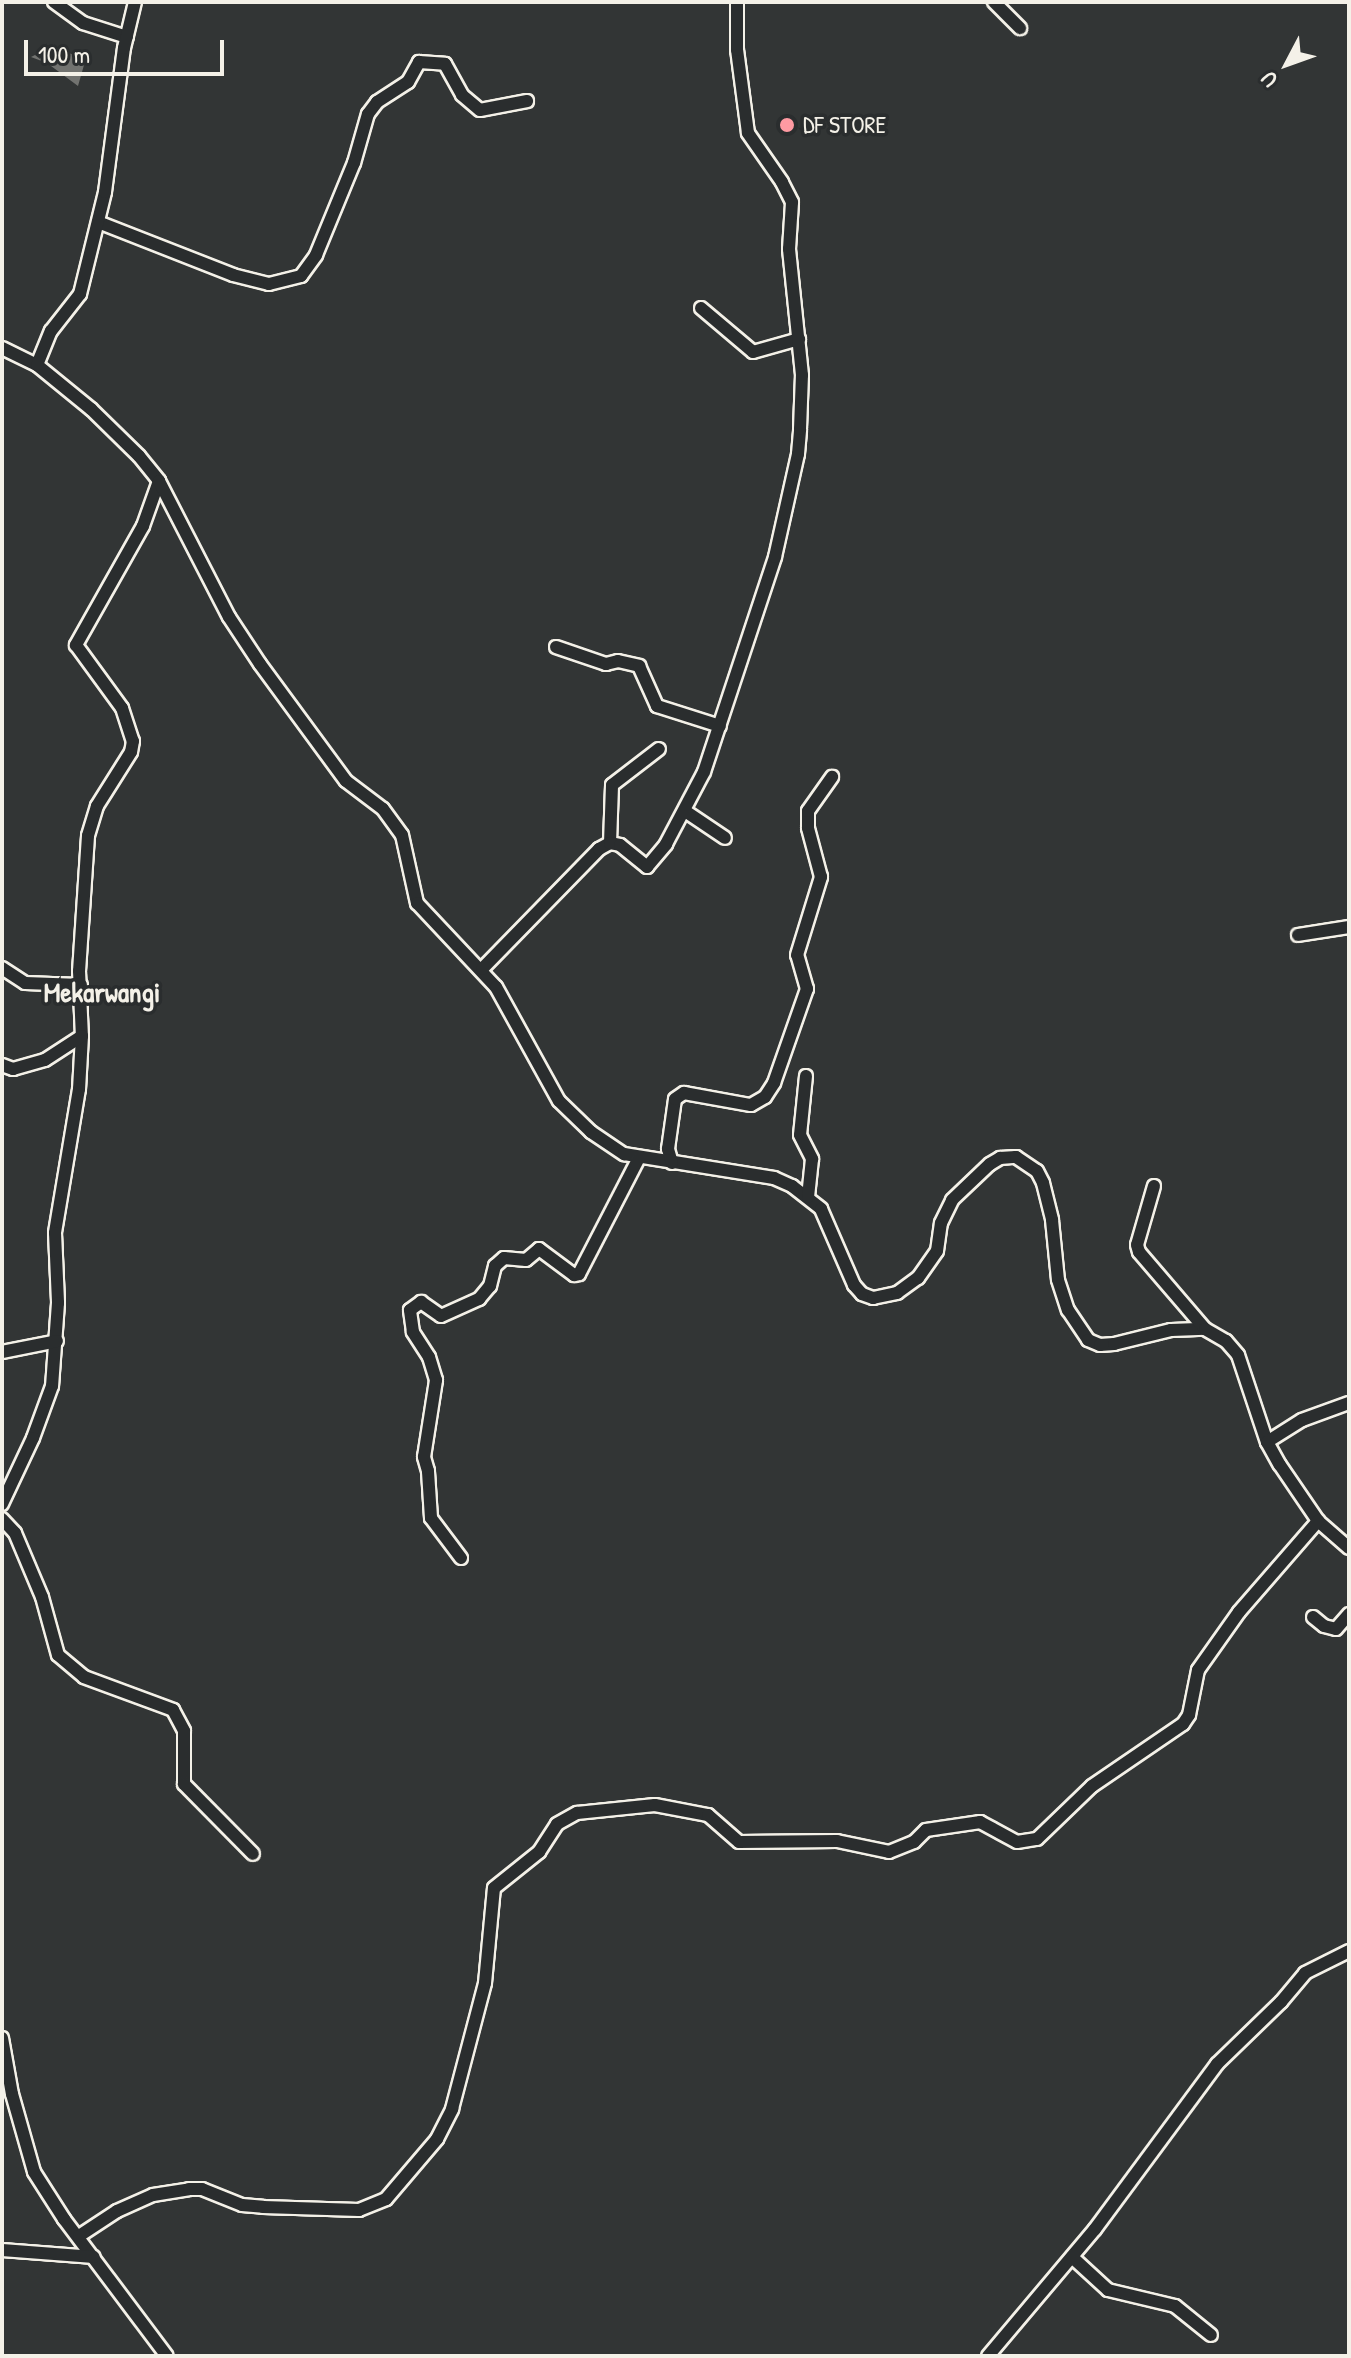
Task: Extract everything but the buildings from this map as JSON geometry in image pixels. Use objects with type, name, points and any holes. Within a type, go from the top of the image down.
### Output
[{"type":"street","points":[[54,2],[83,23],[127,37]]},
{"type":"street","points":[[37,365],[51,331],[80,294],[98,222],[135,2]]},
{"type":"street","points":[[482,969],[572,873],[610,843],[620,845],[647,867],[666,844],[685,811],[720,726],[775,557],[798,454],[802,375],[789,249],[792,202],[748,133],[736,35],[737,2]]},
{"type":"street","points":[[994,2],[1020,28]]},
{"type":"street","points":[[98,222],[233,275],[269,284],[301,276],[316,255],[354,163],[368,114],[377,102],[410,80],[417,64],[423,61],[445,64],[462,95],[480,110],[527,101]]},
{"type":"street","points":[[701,308],[753,352],[799,339]]},
{"type":"street","points":[[2,348],[37,365],[139,456],[159,481],[229,617],[260,664],[346,781],[383,809],[402,835],[417,903],[496,987],[559,1101],[609,1147],[639,1158],[774,1178],[808,1197],[821,1209],[854,1285],[862,1294],[883,1298],[897,1293],[928,1267],[937,1251],[945,1211],[967,1183],[1000,1158],[1016,1157],[1037,1171],[1052,1220],[1058,1280],[1068,1310],[1088,1340],[1100,1345],[1114,1344],[1171,1330],[1205,1329]]},
{"type":"street","points":[[2,1504],[52,1386],[57,1341],[55,1233],[70,1157],[82,1036],[81,985],[88,836],[97,806],[131,752],[133,741],[128,720],[76,645],[143,526],[159,481]]},
{"type":"street","points":[[556,647],[606,664],[618,661],[639,666],[657,706],[720,726]]},
{"type":"street","points":[[610,843],[612,785],[659,749]]},
{"type":"street","points":[[672,1163],[668,1149],[675,1099],[684,1093],[751,1105],[765,1097],[774,1083],[807,989],[797,955],[821,877],[808,828],[808,811],[832,777]]},
{"type":"street","points":[[685,811],[725,838]]},
{"type":"street","points":[[1298,935],[1349,927]]},
{"type":"street","points":[[2,968],[25,983],[81,985]]},
{"type":"street","points":[[2,1065],[13,1069],[45,1060],[82,1036]]},
{"type":"street","points":[[806,1076],[800,1135],[812,1159],[808,1197]]},
{"type":"street","points":[[461,1558],[431,1518],[424,1457],[436,1380],[429,1357],[413,1332],[410,1310],[421,1302],[441,1316],[479,1299],[490,1286],[495,1266],[504,1258],[526,1260],[539,1249],[574,1275],[579,1274],[639,1158]]},
{"type":"street","points":[[1154,1186],[1137,1245],[1139,1252],[1205,1329],[1226,1341],[1238,1355],[1267,1442],[1318,1521],[1349,1548]]},
{"type":"street","points":[[2,1352],[57,1341]]},
{"type":"street","points":[[1267,1442],[1302,1420],[1349,1403]]},
{"type":"street","points":[[2,1519],[15,1533],[42,1597],[58,1655],[84,1677],[173,1710],[184,1731],[184,1784],[253,1854]]},
{"type":"street","points":[[79,2236],[117,2211],[153,2195],[189,2189],[202,2189],[242,2205],[263,2207],[359,2210],[386,2199],[437,2139],[452,2109],[485,1983],[494,1888],[539,1852],[557,1824],[569,1816],[655,1805],[708,1815],[739,1842],[837,1841],[889,1852],[914,1842],[926,1830],[980,1822],[1017,1842],[1032,1842],[1104,1776],[1183,1724],[1189,1715],[1198,1670],[1239,1612],[1318,1521]]},
{"type":"street","points":[[1313,1617],[1324,1626],[1336,1629],[1349,1614]]},
{"type":"street","points":[[988,2356],[1072,2257],[1217,2064],[1281,2002],[1305,1973],[1349,1951]]},
{"type":"street","points":[[2,2038],[12,2094],[34,2172],[64,2219],[167,2356]]},
{"type":"street","points":[[2,2250],[94,2257]]},
{"type":"street","points":[[1072,2257],[1108,2290],[1175,2306],[1211,2335]]},
{"type":"shaded area","points":[[53,44],[61,51],[86,58],[78,86],[47,63],[31,57],[35,55],[40,59]]},
{"type":"place","name":"DF STORE","points":[[787,125]]},
{"type":"district","name":"Mekarwangi","points":[[102,992]]}]
